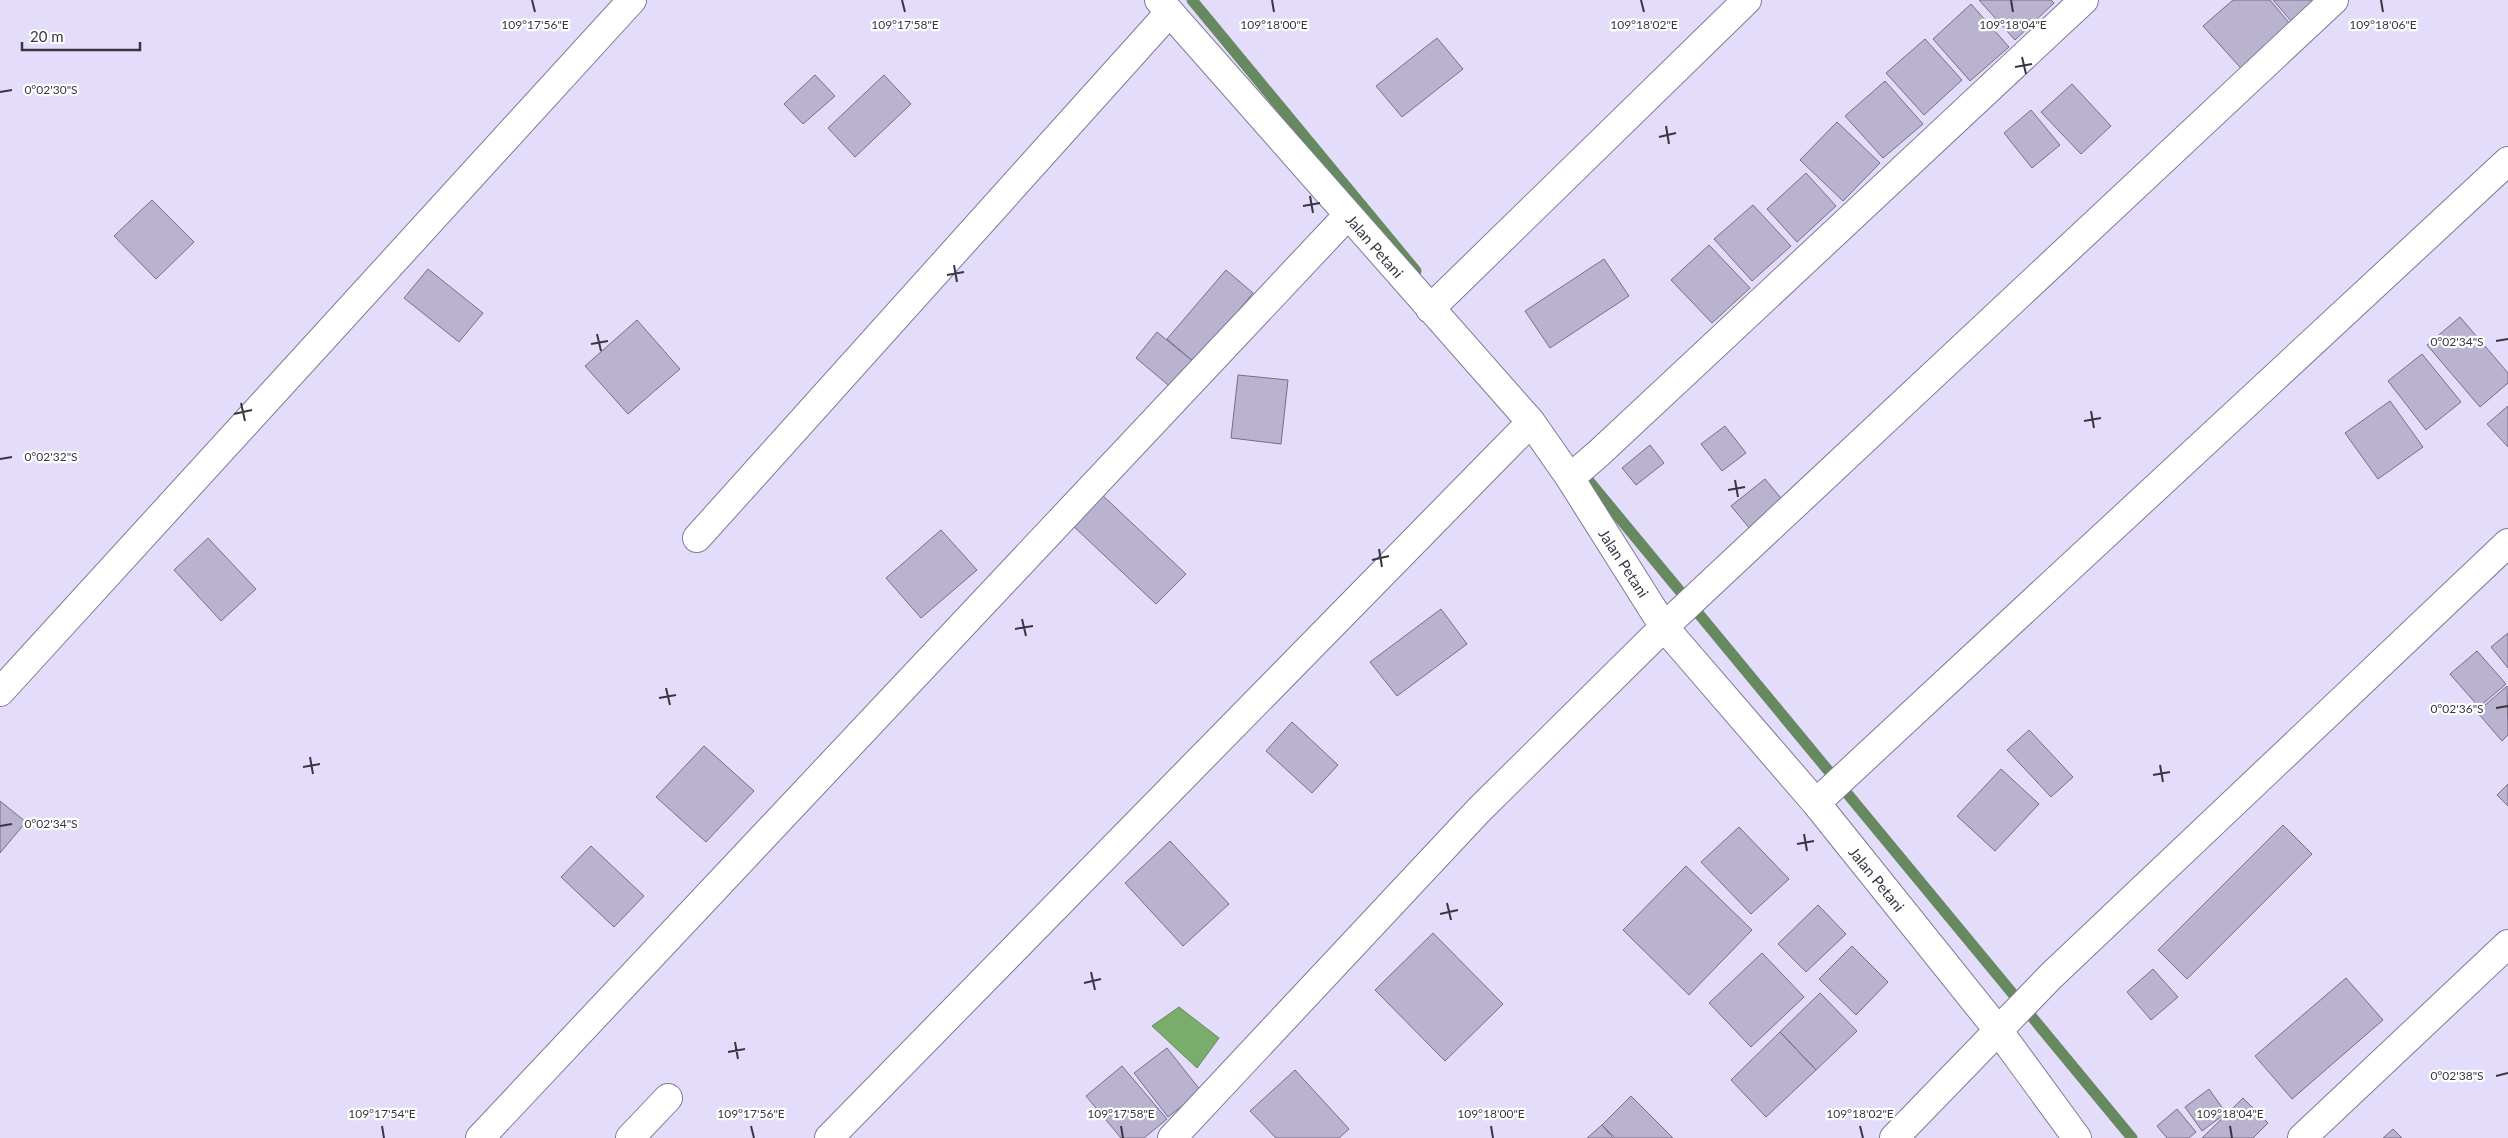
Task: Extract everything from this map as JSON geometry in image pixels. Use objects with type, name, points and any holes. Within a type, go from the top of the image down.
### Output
[{"type":"street","points":[[0,692],[632,0]]},
{"type":"street","points":[[1430,309],[1747,0]]},
{"type":"street","points":[[1570,478],[2084,0]]},
{"type":"street","points":[[1172,1138],[1479,810],[1664,626],[2334,0]]},
{"type":"street","points":[[697,538],[1164,6]]},
{"type":"street","name":"Jalan Petani","points":[[1164,6],[1531,422],[1570,478],[1664,626],[1822,797],[2006,1021],[2077,1138]]},
{"type":"street","points":[[1822,797],[2508,161]]},
{"type":"street","points":[[480,1138],[1348,216]]},
{"type":"street","points":[[829,1138],[1531,422]]},
{"type":"street","points":[[1894,1138],[2051,976],[2508,543]]},
{"type":"street","points":[[2302,1138],[2508,944]]},
{"type":"street","points":[[630,1138],[668,1098]]},
{"type":"shaded area","points":[[1179,1007],[1219,1038],[1197,1068],[1152,1026]]},
{"type":"building","points":[[1979,0],[2051,0],[2054,3],[2015,40]]},
{"type":"building","points":[[2233,0],[2270,0],[2296,31],[2246,74],[2203,26]]},
{"type":"building","points":[[2273,0],[2330,0],[2297,28]]},
{"type":"building","points":[[1971,4],[2009,47],[1970,81],[1933,39]]},
{"type":"building","points":[[1437,38],[1463,69],[1402,117],[1376,86]]},
{"type":"building","points":[[1925,39],[1962,80],[1924,115],[1886,73]]},
{"type":"building","points":[[815,75],[835,96],[803,124],[784,104]]},
{"type":"building","points":[[884,75],[911,104],[855,157],[828,128]]},
{"type":"building","points":[[1885,81],[1923,124],[1883,158],[1845,116]]},
{"type":"building","points":[[2072,84],[2111,126],[2081,154],[2041,112]]},
{"type":"building","points":[[2031,110],[2060,145],[2032,168],[2004,133]]},
{"type":"building","points":[[1837,122],[1880,163],[1843,201],[1800,160]]},
{"type":"building","points":[[1806,173],[1836,206],[1797,242],[1767,209]]},
{"type":"building","points":[[152,200],[194,242],[156,279],[114,236]]},
{"type":"building","points":[[1753,205],[1791,246],[1752,281],[1714,239]]},
{"type":"building","points":[[1709,245],[1750,288],[1712,323],[1671,280]]},
{"type":"building","points":[[1604,259],[1629,296],[1550,348],[1525,311]]},
{"type":"building","points":[[428,269],[483,313],[459,342],[404,298]]},
{"type":"building","points":[[1226,270],[1253,293],[1195,363],[1167,339]]},
{"type":"building","points":[[2460,317],[2508,373],[2508,383],[2480,407],[2427,345]]},
{"type":"building","points":[[637,320],[680,369],[628,414],[585,366]]},
{"type":"building","points":[[1157,332],[1195,363],[1173,389],[1136,358]]},
{"type":"building","points":[[2422,354],[2461,402],[2426,430],[2388,381]]},
{"type":"building","points":[[1238,375],[1288,380],[1281,444],[1231,438]]},
{"type":"building","points":[[2390,401],[2423,447],[2378,479],[2345,433]]},
{"type":"building","points":[[2508,406],[2508,447],[2487,424]]},
{"type":"building","points":[[1725,426],[1746,453],[1722,471],[1701,444]]},
{"type":"building","points":[[1650,445],[1664,463],[1636,485],[1622,468]]},
{"type":"building","points":[[1765,479],[1785,503],[1751,530],[1731,506]]},
{"type":"building","points":[[1099,492],[1186,574],[1156,604],[1070,523]]},
{"type":"building","points":[[941,530],[977,570],[921,618],[886,578]]},
{"type":"building","points":[[208,538],[256,589],[221,621],[174,570]]},
{"type":"building","points":[[1441,609],[1467,644],[1397,696],[1370,662]]},
{"type":"building","points":[[2508,633],[2508,668],[2491,647]]},
{"type":"building","points":[[2477,651],[2506,684],[2479,707],[2450,674]]},
{"type":"building","points":[[2507,686],[2508,735],[2502,741],[2477,712]]},
{"type":"building","points":[[1292,722],[1338,765],[1312,793],[1266,751]]},
{"type":"building","points":[[2029,730],[2073,777],[2051,797],[2007,750]]},
{"type":"building","points":[[704,746],[754,791],[706,842],[656,797]]},
{"type":"building","points":[[2001,769],[2039,804],[1995,851],[1957,816]]},
{"type":"building","points":[[2508,784],[2508,806],[2497,795]]},
{"type":"building","points":[[0,801],[26,822],[0,853]]},
{"type":"building","points":[[2283,825],[2312,854],[2187,979],[2158,950]]},
{"type":"building","points":[[1739,827],[1789,879],[1751,914],[1701,862]]},
{"type":"building","points":[[1170,841],[1229,904],[1183,946],[1125,883]]},
{"type":"building","points":[[591,846],[644,896],[614,927],[561,877]]},
{"type":"building","points":[[1686,866],[1752,930],[1689,995],[1623,930]]},
{"type":"building","points":[[1818,905],[1846,934],[1806,972],[1778,944]]},
{"type":"building","points":[[1433,933],[1503,1004],[1445,1061],[1375,990]]},
{"type":"building","points":[[1852,946],[1888,982],[1856,1015],[1819,979]]},
{"type":"building","points":[[1762,953],[1804,997],[1751,1047],[1709,1003]]},
{"type":"building","points":[[2153,969],[2178,997],[2151,1020],[2127,992]]},
{"type":"building","points":[[2346,978],[2383,1020],[2292,1099],[2255,1056]]},
{"type":"building","points":[[1820,993],[1857,1031],[1816,1070],[1780,1032]]},
{"type":"building","points":[[1780,1032],[1816,1070],[1766,1117],[1731,1080]]},
{"type":"building","points":[[1167,1048],[1201,1091],[1168,1117],[1134,1073]]},
{"type":"building","points":[[1122,1066],[1167,1119],[1144,1138],[1121,1138],[1086,1096]]},
{"type":"building","points":[[1295,1070],[1349,1129],[1339,1138],[1276,1138],[1250,1111]]},
{"type":"building","points":[[2209,1089],[2226,1113],[2202,1131],[2185,1107]]},
{"type":"building","points":[[1631,1096],[1673,1138],[1615,1138],[1602,1125]]},
{"type":"building","points":[[2243,1098],[2268,1123],[2253,1138],[2202,1138]]},
{"type":"building","points":[[2177,1109],[2196,1132],[2189,1138],[2167,1138],[2157,1126]]},
{"type":"building","points":[[1602,1125],[1613,1138],[1587,1138]]},
{"type":"building","points":[[2393,1129],[2402,1138],[2383,1138]]},
{"type":"waterway","points":[[1192,0],[1416,271]]},
{"type":"waterway","points":[[1579,469],[2132,1138]]}]
